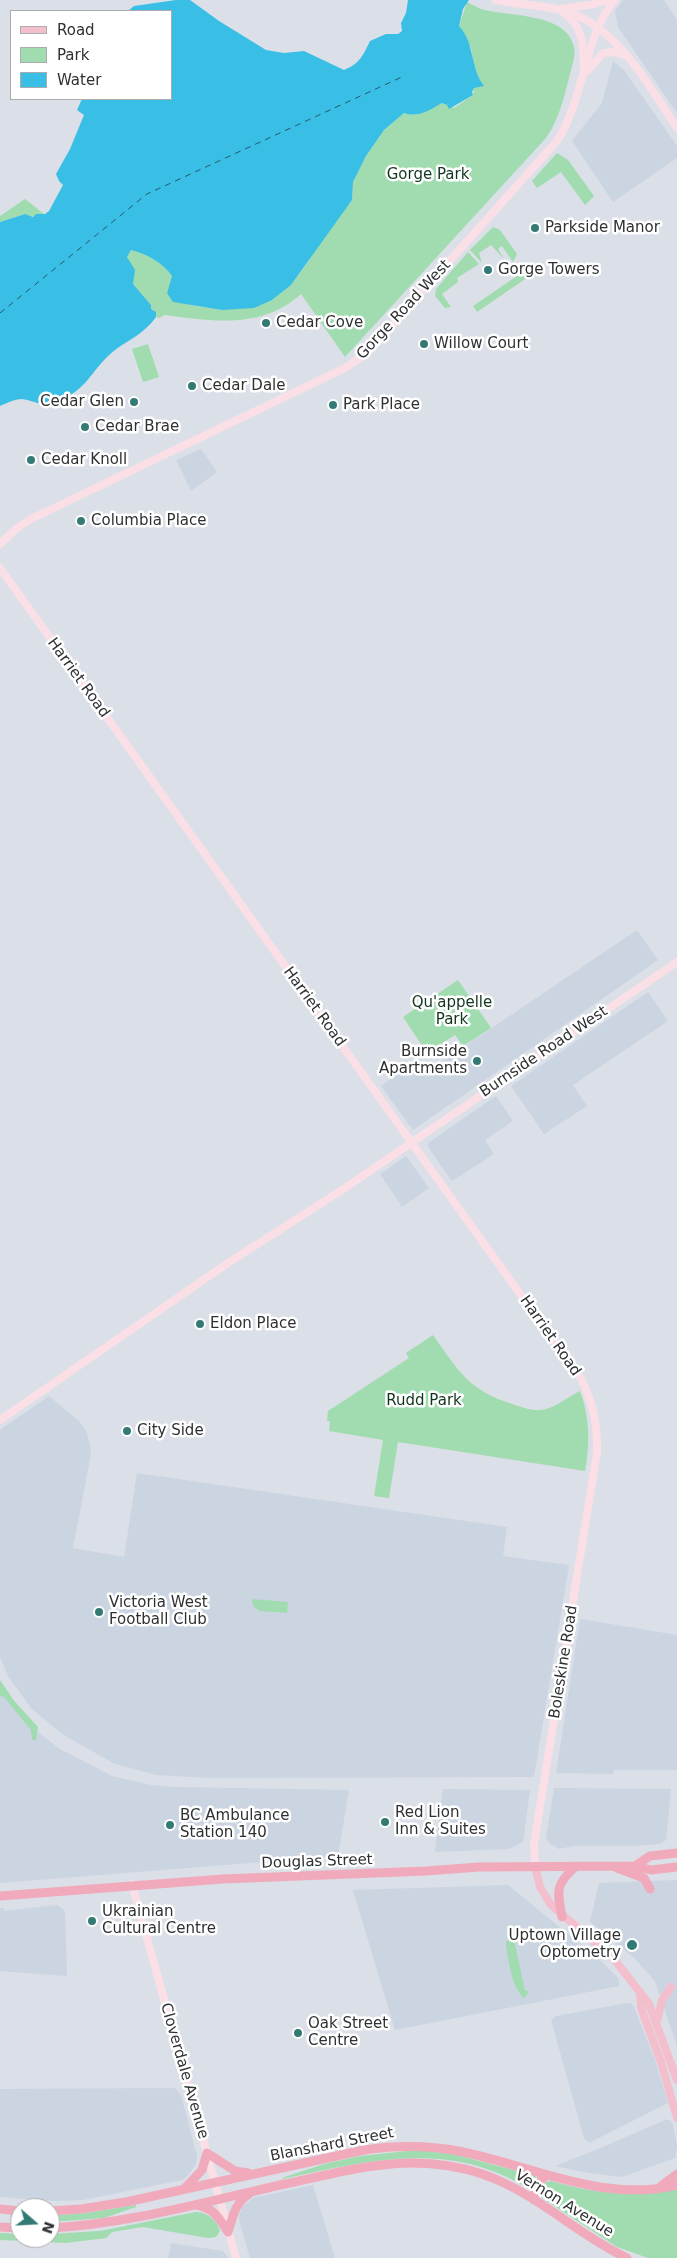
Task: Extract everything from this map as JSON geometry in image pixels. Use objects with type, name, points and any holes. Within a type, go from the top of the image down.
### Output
[{"type":"highway","name":"Douglas Street","points":[[635,1866],[650,1856],[677,1854]]},
{"type":"highway","name":"Douglas Street","points":[[0,1896],[132,1884],[535,1866],[635,1866],[651,1870],[677,1867]]},
{"type":"highway","points":[[562,1917],[558,1892],[559,1884],[576,1866]]},
{"type":"highway","points":[[609,1866],[644,1878],[650,1889]]},
{"type":"highway","name":"Blanshard Street","points":[[60,2210],[101,2207],[364,2150],[417,2145],[463,2152],[547,2176],[603,2188],[638,2190],[677,2184]]},
{"type":"highway","points":[[183,2189],[202,2170],[207,2153],[235,2171],[254,2174]]},
{"type":"highway","name":"Vernon Avenue","points":[[221,2198],[369,2166],[408,2162],[452,2167],[483,2175],[534,2200],[626,2258]]},
{"type":"highway","points":[[658,2188],[677,2174]]},
{"type":"highway","points":[[534,2200],[536,2185],[547,2176]]},
{"type":"highway","points":[[228,2232],[240,2200],[256,2190]]},
{"type":"highway","points":[[60,2227],[98,2224],[221,2198]]},
{"type":"highway","points":[[192,2204],[206,2206],[216,2212],[228,2232]]},
{"type":"main road","points":[[496,0],[559,10],[581,18],[598,29],[626,56],[640,73],[677,128]]},
{"type":"main road","points":[[559,10],[595,4],[606,0]]},
{"type":"main road","name":"Gorge Road West","points":[[0,544],[17,528],[31,519],[266,407],[360,358],[383,336],[557,141],[569,120],[598,29],[604,15],[614,0]]},
{"type":"main road","points":[[559,10],[570,18],[580,32],[583,41],[584,74]]},
{"type":"main road","points":[[584,74],[603,53],[615,52],[626,56]]},
{"type":"main road","name":"Harriet Road","points":[[0,568],[4,579],[580,1379],[589,1395],[594,1414],[597,1440],[596,1457]]},
{"type":"main road","name":"Burnside Road West","points":[[0,1420],[677,962]]},
{"type":"main road","name":"Boleskine Road","points":[[535,1866],[534,1844],[596,1457]]},
{"type":"main road","points":[[535,1866],[544,1895],[562,1917],[614,1959],[649,2004],[677,2080]]},
{"type":"main road","name":"Cloverdale Avenue","points":[[132,1884],[221,2198],[236,2258]]},
{"type":"main road","points":[[657,2023],[662,2000],[671,1987]]},
{"type":"main road","points":[[640,1992],[641,2008],[661,2062],[677,2118]]},
{"type":"shaded area","points":[[623,0],[664,0],[677,20],[677,113],[618,27],[615,11]]},
{"type":"shaded area","points":[[613,61],[624,70],[677,146],[677,158],[613,202],[572,141],[602,103]]},
{"type":"shaded area","points":[[201,449],[217,472],[191,491],[176,460]]},
{"type":"shaded area","points":[[637,930],[658,960],[413,1130],[381,1086],[417,1061],[425,1073]]},
{"type":"shaded area","points":[[648,992],[668,1021],[573,1085],[587,1106],[544,1134],[511,1086]]},
{"type":"shaded area","points":[[496,1096],[513,1121],[485,1140],[494,1154],[452,1181],[428,1147],[428,1143]]},
{"type":"shaded area","points":[[406,1156],[429,1188],[402,1207],[380,1174]]},
{"type":"shaded area","points":[[49,1396],[79,1421],[86,1431],[90,1444],[91,1454],[73,1548],[124,1557],[137,1473],[507,1527],[503,1556],[569,1565],[534,1777],[209,1778],[156,1775],[115,1764],[62,1734],[31,1708],[8,1676],[0,1657],[0,1430]]},
{"type":"shaded area","points":[[580,1619],[677,1635],[677,1770],[614,1770],[613,1774],[556,1773]]},
{"type":"shaded area","points":[[0,1685],[30,1726],[60,1749],[112,1776],[151,1785],[175,1787],[349,1790],[338,1856],[0,1883]]},
{"type":"shaded area","points":[[554,1788],[671,1789],[666,1840],[660,1844],[573,1846],[559,1849],[549,1843],[546,1837]]},
{"type":"shaded area","points":[[443,1789],[530,1790],[523,1842],[509,1849],[435,1852]]},
{"type":"shaded area","points":[[677,1880],[677,2046],[655,1981],[634,1958],[590,1922],[599,1883]]},
{"type":"shaded area","points":[[508,1885],[600,1960],[619,1979],[619,1986],[395,2030],[353,1890]]},
{"type":"shaded area","points":[[57,1905],[65,1911],[67,1976],[0,1971],[0,1908],[4,1908],[4,1911]]},
{"type":"shaded area","points":[[631,2003],[634,2007],[655,2060],[668,2103],[589,2143],[584,2138],[551,2020],[556,2016]]},
{"type":"shaded area","points":[[175,2088],[181,2095],[197,2156],[196,2164],[187,2177],[182,2180],[83,2200],[60,2201],[60,2198],[0,2197],[0,2089]]},
{"type":"shaded area","points":[[665,2120],[670,2120],[673,2124],[677,2146],[675,2158],[622,2177],[588,2173],[555,2166],[596,2150]]},
{"type":"shaded area","points":[[313,2185],[335,2258],[250,2258],[240,2224],[239,2216],[242,2207],[253,2198]]},
{"type":"shaded area","points":[[171,2243],[223,2251],[228,2258],[168,2258]]},
{"type":"green space","name":"Gorge Park","points":[[467,2],[481,9],[549,22],[560,27],[569,36],[574,47],[574,57],[561,107],[555,123],[546,138],[345,357],[301,294],[286,305],[270,313],[253,318],[218,320],[164,315],[160,318],[156,317],[156,312],[151,309],[151,305],[133,284],[127,257],[131,250],[149,257],[164,267],[172,276],[167,293],[190,305],[222,310],[272,300],[291,285],[324,236],[352,200],[353,182],[366,156],[384,130],[404,113],[419,114],[429,111],[442,103],[454,108],[473,95],[474,88],[477,86],[482,87],[474,65],[471,48],[459,26]]},
{"type":"green space","points":[[557,153],[568,160],[594,196],[585,205],[561,172],[537,188],[532,181]]},
{"type":"green space","points":[[25,199],[44,214],[29,217],[25,214],[0,222],[0,216]]},
{"type":"green space","points":[[493,227],[500,230],[517,254],[513,262],[502,246],[498,249],[504,259],[491,245],[479,253],[482,263],[470,250]]},
{"type":"green space","points":[[468,252],[479,264],[457,278],[458,282],[442,294],[451,307],[445,308],[435,296],[436,289]]},
{"type":"green space","points":[[517,267],[522,267],[528,277],[477,312],[473,306],[520,274]]},
{"type":"green space","points":[[148,344],[159,377],[143,382],[132,349]]},
{"type":"green space","name":"Qu'appelle Park","points":[[458,980],[491,1028],[463,1046],[455,1035],[427,1053],[403,1017]]},
{"type":"green space","name":"Rudd Park","points":[[433,1335],[457,1369],[465,1377],[474,1385],[497,1398],[526,1408],[542,1410],[557,1405],[580,1391],[586,1411],[588,1431],[585,1471],[398,1442],[389,1498],[374,1496],[383,1440],[329,1431],[328,1411],[409,1358],[406,1353]]},
{"type":"green space","points":[[252,1599],[288,1602],[287,1613],[260,1611],[253,1606]]},
{"type":"green space","points":[[0,1680],[15,1702],[38,1727],[36,1740],[32,1740],[31,1730],[4,1697],[0,1696]]},
{"type":"green space","points":[[509,1939],[514,1940],[525,1991],[529,1991],[524,1998],[516,1987],[511,1973],[506,1946],[506,1942]]},
{"type":"green space","points":[[417,2150],[453,2154],[536,2176],[531,2188],[528,2189],[499,2173],[469,2164],[439,2159],[408,2158],[345,2166],[282,2178],[324,2164],[360,2156]]},
{"type":"green space","points":[[551,2181],[582,2189],[613,2193],[661,2192],[677,2189],[677,2258],[648,2258],[617,2247],[542,2198],[540,2189],[542,2185]]},
{"type":"green space","points":[[136,2205],[136,2207],[104,2218],[60,2221],[60,2215]]},
{"type":"green space","points":[[196,2212],[208,2215],[214,2220],[220,2231],[216,2237],[208,2238],[143,2227],[112,2232],[106,2238],[60,2243],[60,2233],[100,2231]]},
{"type":"green space","points":[[0,2233],[10,2234],[10,2240],[0,2240]]},
{"type":"water","points":[[190,0],[219,21],[266,50],[284,53],[304,51],[344,70],[360,59],[370,41],[386,34],[398,34],[402,31],[401,23],[406,13],[408,0],[469,0],[463,9],[459,26],[468,40],[476,71],[484,86],[474,88],[473,95],[449,109],[447,105],[442,103],[429,111],[419,114],[404,113],[384,130],[366,156],[353,182],[352,200],[291,285],[272,300],[254,308],[222,310],[173,302],[167,293],[172,276],[168,271],[154,260],[131,250],[127,257],[135,270],[133,284],[151,305],[151,309],[156,312],[156,317],[152,323],[115,350],[87,381],[72,394],[48,403],[19,399],[0,406],[0,222],[25,214],[33,217],[36,214],[45,214],[49,211],[63,185],[56,174],[70,149],[84,115],[77,110],[82,100],[172,100],[172,10],[129,10],[134,6]]},
{"type":"ferry route","points":[[0,313],[147,194],[404,76]]},
{"type":"place","name":"Parkside Manor","points":[[535,228]]},
{"type":"place","name":"Gorge Towers","points":[[488,270]]},
{"type":"place","name":"Cedar Cove","points":[[266,323]]},
{"type":"place","name":"Willow Court","points":[[424,344]]},
{"type":"place","name":"Cedar Dale","points":[[192,386]]},
{"type":"place","name":"Cedar Glen","points":[[134,402]]},
{"type":"place","name":"Park Place","points":[[333,405]]},
{"type":"place","name":"Cedar Brae","points":[[85,427]]},
{"type":"place","name":"Cedar Knoll","points":[[31,460]]},
{"type":"place","name":"Columbia Place","points":[[81,521]]},
{"type":"place","name":"Burnside Apartments","points":[[477,1061]]},
{"type":"place","name":"Eldon Place","points":[[200,1324]]},
{"type":"place","name":"City Side","points":[[127,1431]]},
{"type":"place","name":"Victoria West Football Club","points":[[99,1612]]},
{"type":"place","name":"Red Lion Inn & Suites","points":[[385,1822]]},
{"type":"place","name":"BC Ambulance Station 140","points":[[170,1825]]},
{"type":"place","name":"Ukrainian Cultural Centre","points":[[92,1921]]},
{"type":"place","name":"Uptown Village Optometry","points":[[632,1945]]},
{"type":"place","name":"Oak Street Centre","points":[[298,2033]]}]
